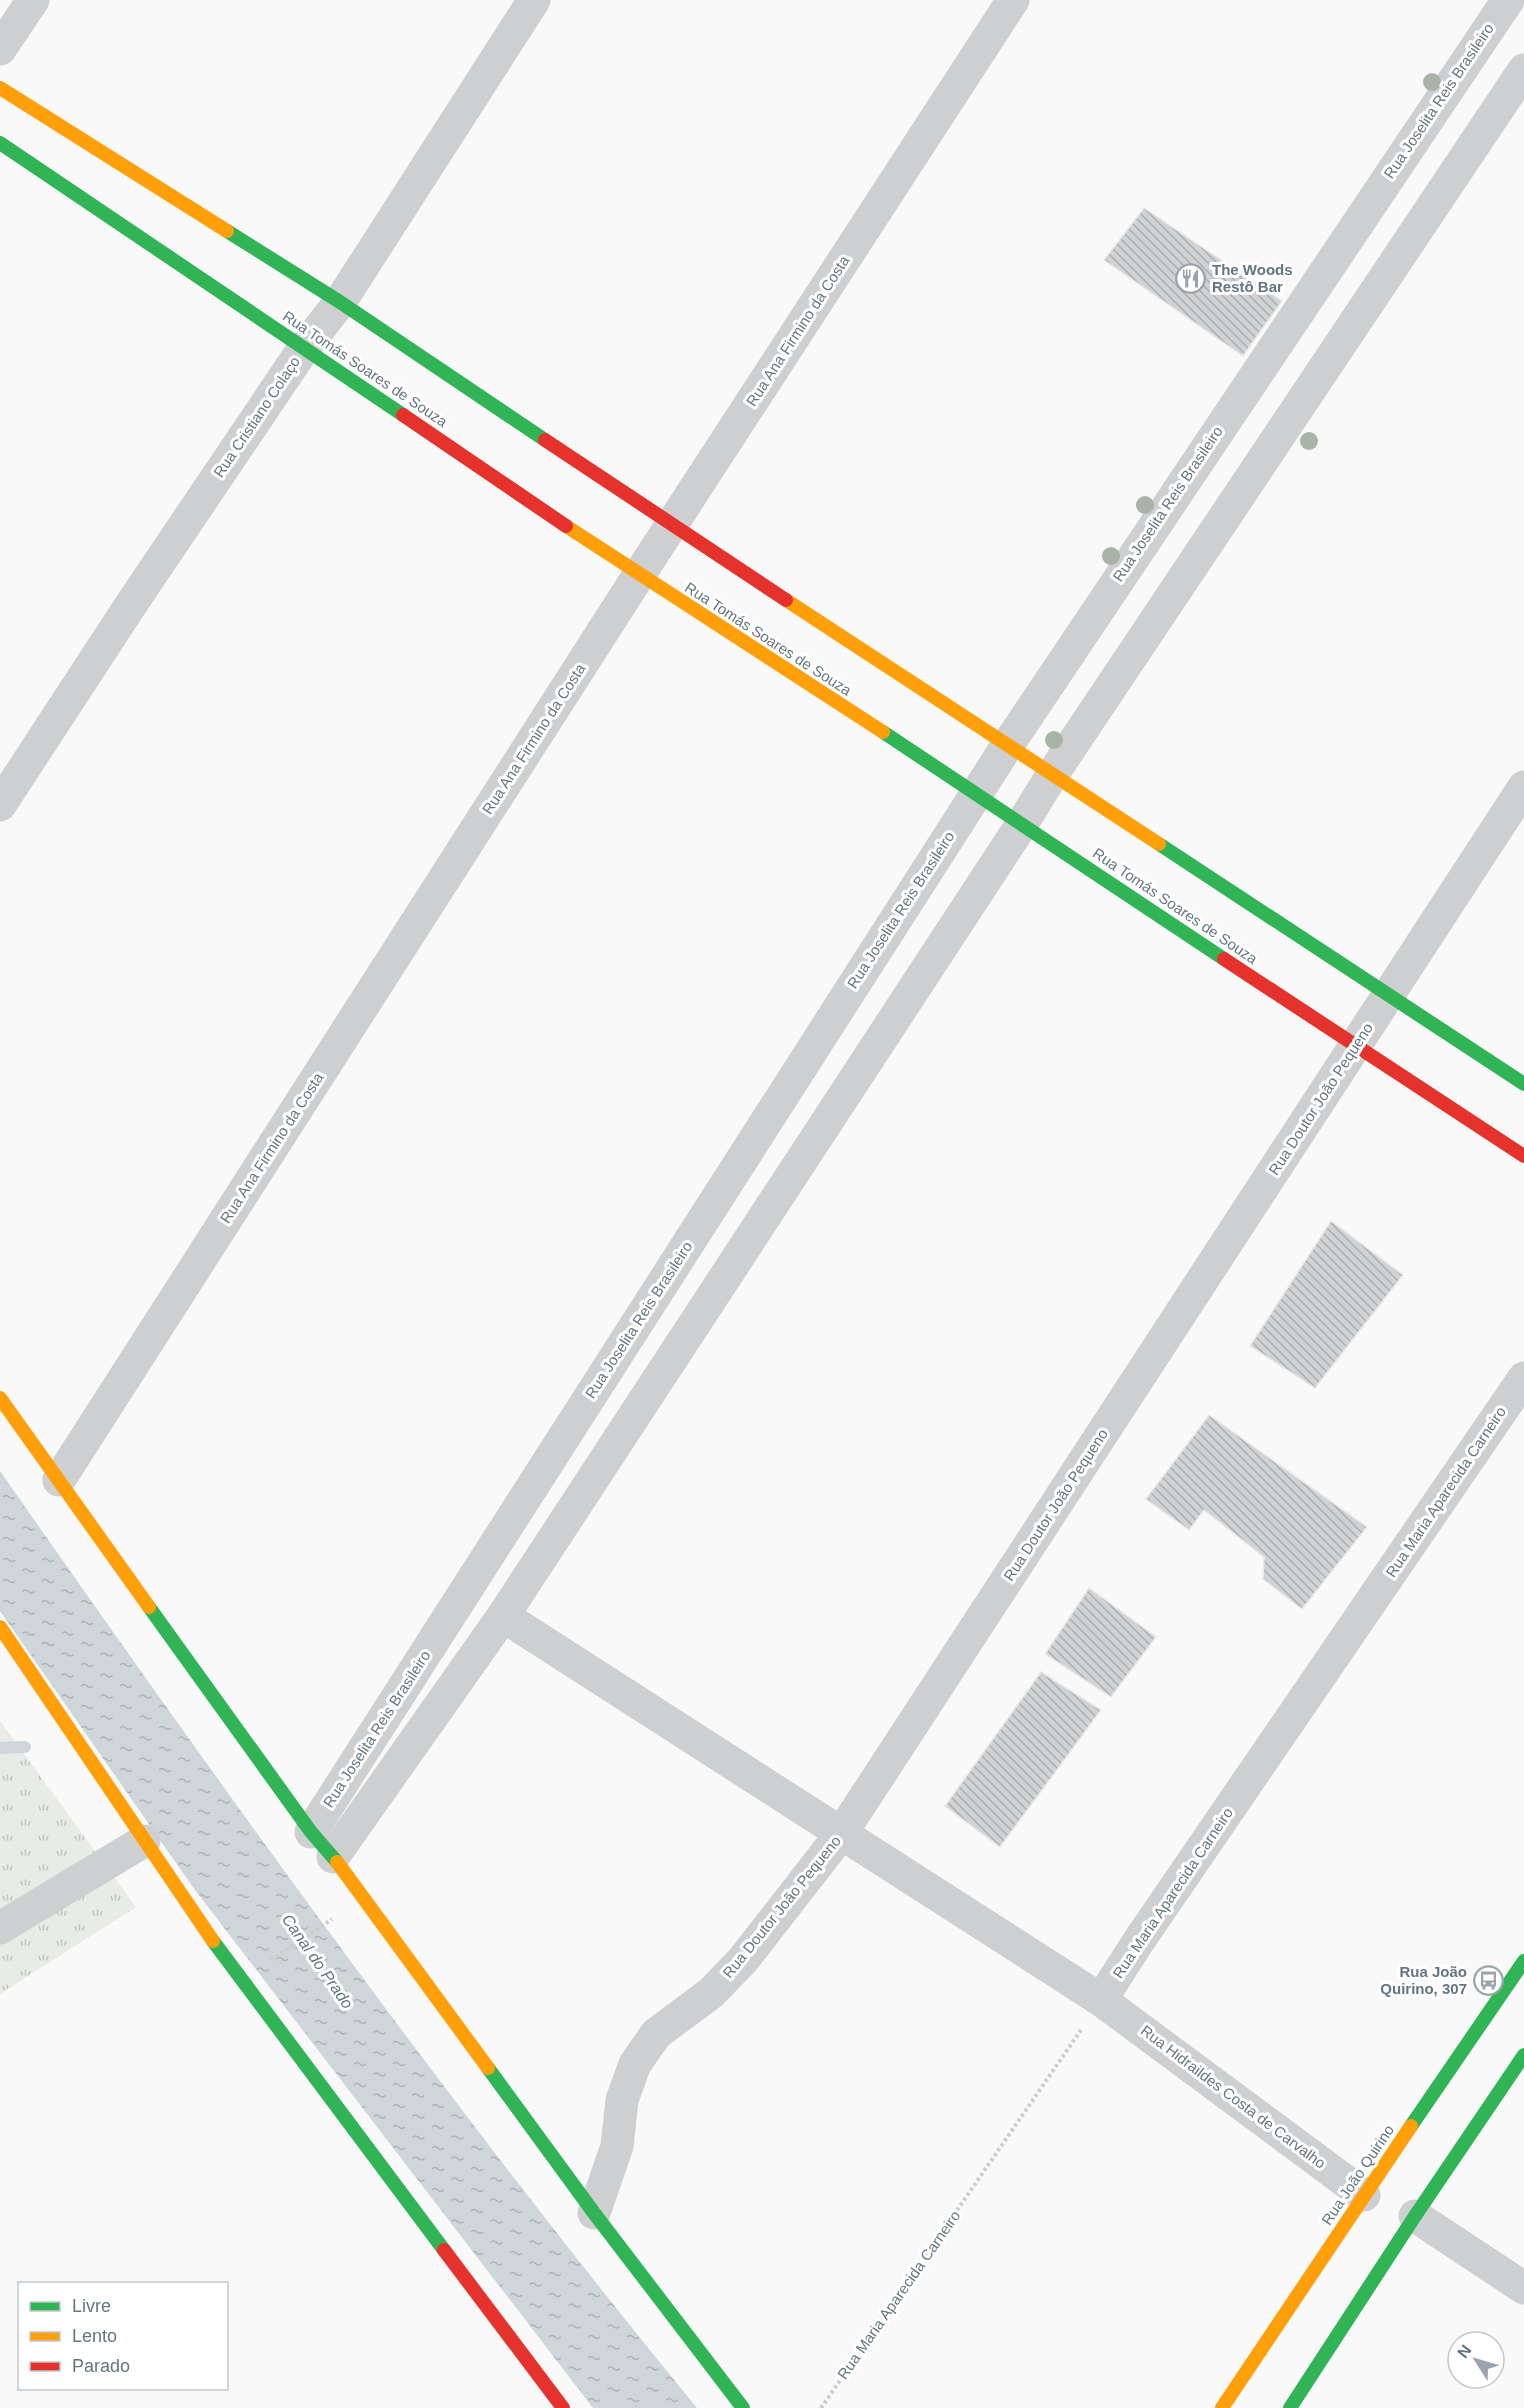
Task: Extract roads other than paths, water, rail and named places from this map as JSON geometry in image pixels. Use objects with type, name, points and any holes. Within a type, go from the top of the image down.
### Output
[{"type":"street","points":[[0,50],[33,0]]},
{"type":"street","name":"Rua Cristiano Colaço","points":[[0,805],[132,603],[304,348],[340,302],[534,0]]},
{"type":"street","name":"Rua Ana Firmino da Costa","points":[[59,1480],[1012,0]]},
{"type":"street","name":"Rua Joselita Reis Brasileiro","points":[[311,1832],[976,793],[1508,0]]},
{"type":"street","points":[[333,1857],[503,1616],[1052,775],[1524,70]]},
{"type":"street","points":[[0,88],[340,302],[672,525],[1524,1084]]},
{"type":"street","name":"Rua Tomás Soares de Souza","points":[[0,142],[639,576],[976,793],[1355,1047],[1524,1156]]},
{"type":"street","name":"Rua Doutor João Pequeno","points":[[594,2213],[617,2146],[622,2100],[635,2064],[656,2034],[711,1992],[743,1960],[841,1834],[1524,787]]},
{"type":"street","name":"Rua Maria Aparecida Carneiro","points":[[1101,2000],[1138,1942],[1524,1378]]},
{"type":"street","points":[[0,1398],[311,1832],[333,1857],[594,2213],[743,2408]]},
{"type":"street","name":"Rua Hidraildes Costa de Carvalho","points":[[503,1616],[1101,2000],[1364,2195]]},
{"type":"street","points":[[0,1627],[242,1982],[563,2408]]},
{"type":"street","points":[[0,1928],[144,1841]]},
{"type":"street","name":"Rua João Quirino","points":[[1222,2408],[1524,1961]]},
{"type":"street","points":[[1290,2408],[1415,2216],[1524,2055]]},
{"type":"street","points":[[1415,2216],[1524,2288]]},
{"type":"water","name":"Canal do Prado","points":[[0,1471],[253,1828],[427,2063],[605,2294],[697,2408],[593,2408],[195,1890],[0,1611]]},
{"type":"waterway","points":[[0,1748],[25,1747]]},
{"type":"place","name":"The Woods Restô Bar","points":[[1191,279]]},
{"type":"place","name":"Rua João Quirino, 307","points":[[1488,1981]]}]
